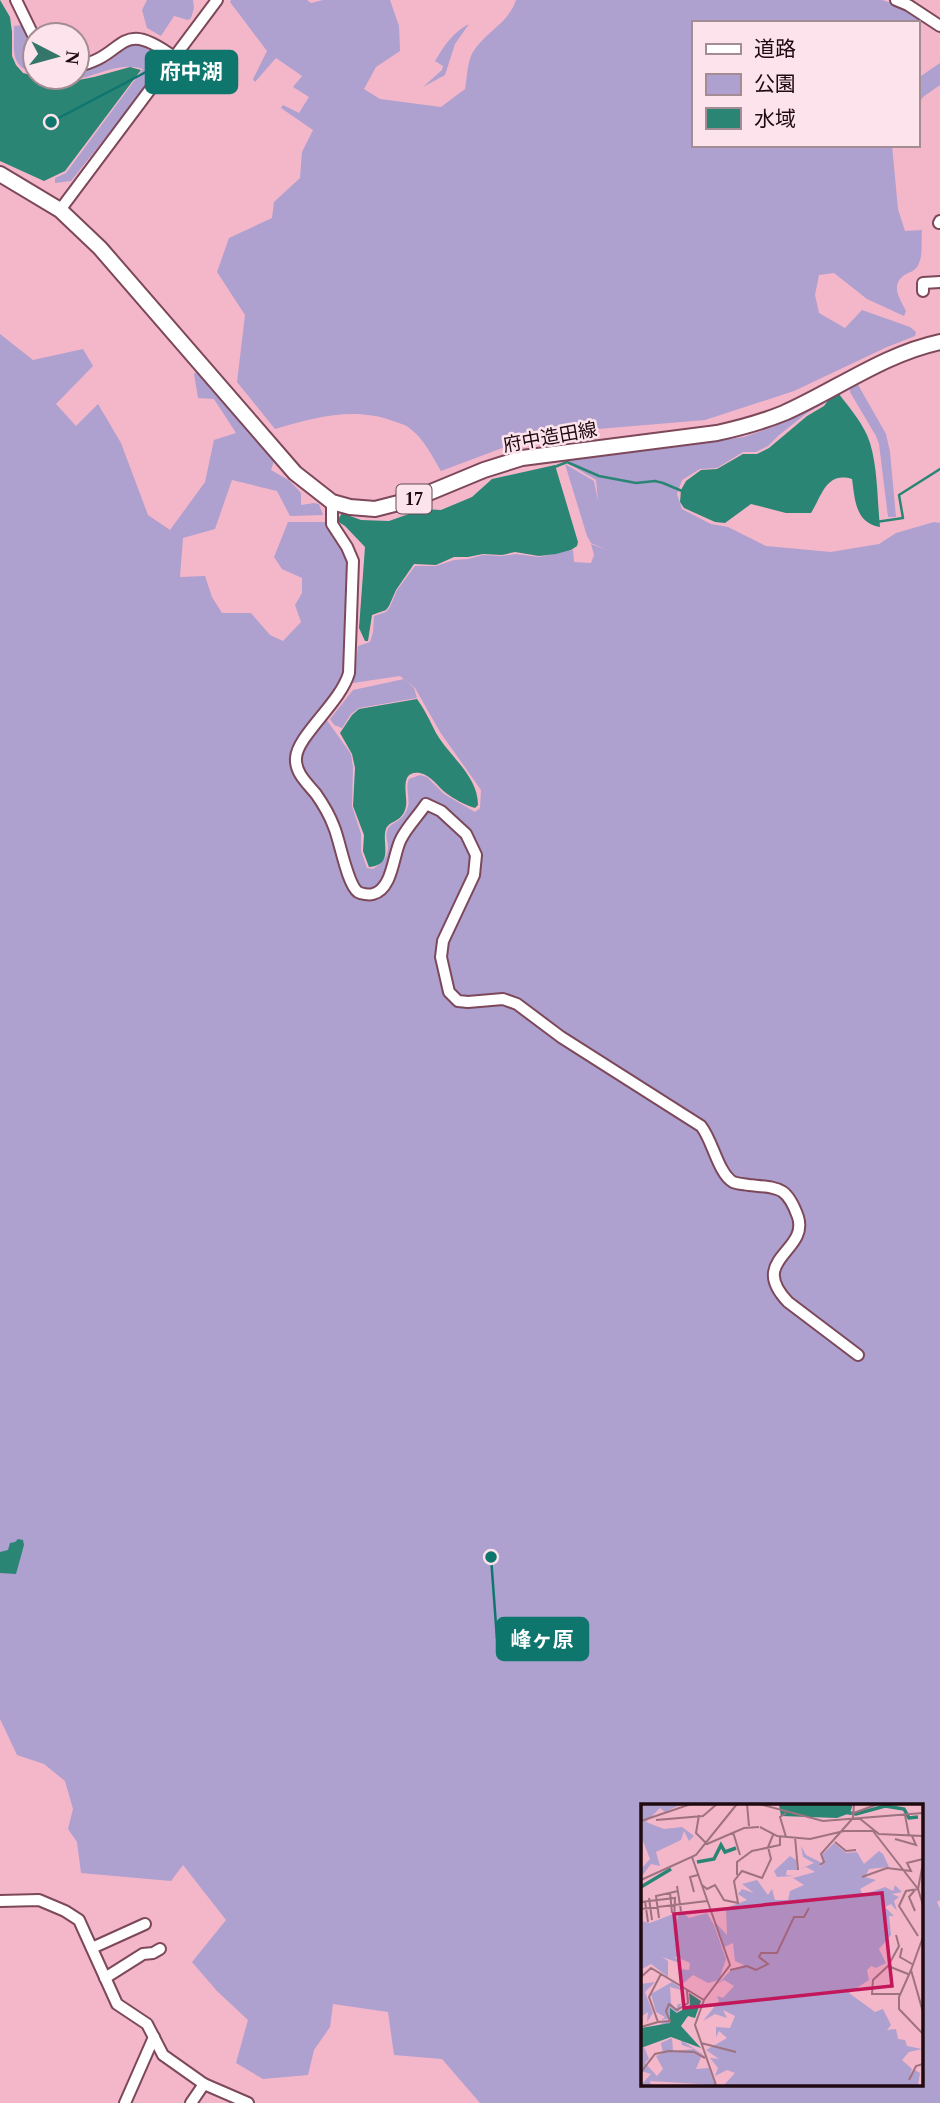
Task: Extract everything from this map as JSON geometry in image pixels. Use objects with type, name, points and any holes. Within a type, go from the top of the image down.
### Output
[{"type":"main road","name":"府中造田線","points":[[0,174],[60,210],[100,248],[295,473],[332,502],[350,507],[374,509],[414,499],[484,470],[522,458],[717,433],[748,426],[785,412],[899,355],[940,342]]},
{"type":"street","points":[[16,0],[26,21]]},
{"type":"street","points":[[60,210],[217,0]]},
{"type":"street","points":[[896,0],[940,26]]},
{"type":"street","points":[[91,61],[130,38],[150,41],[174,57]]},
{"type":"street","points":[[923,291],[923,282],[940,282]]},
{"type":"street","points":[[332,502],[332,524],[354,561],[349,673],[346,686],[298,747],[296,759],[301,777],[317,796],[335,827],[352,884],[358,892],[366,895],[380,890],[389,878],[400,840],[426,804],[441,811],[466,834],[476,855],[474,875],[443,941],[441,957],[449,992],[458,1001],[503,999],[517,1003],[561,1037],[701,1126],[709,1136],[720,1165],[731,1181],[776,1187],[785,1192],[799,1222],[798,1234],[791,1247],[775,1265],[778,1292],[858,1355]]},
{"type":"street","points":[[0,1901],[39,1900],[65,1910],[79,1920],[117,2004],[147,2024],[163,2055],[204,2084],[248,2103]]},
{"type":"street","points":[[92,1948],[145,1924]]},
{"type":"street","points":[[105,1978],[143,1954],[160,1949]]},
{"type":"street","points":[[125,2103],[154,2037]]},
{"type":"street","points":[[191,2103],[204,2084]]},
{"type":"green space","points":[[147,0],[193,0],[194,8],[188,20],[174,16],[161,36],[147,28],[142,10]]},
{"type":"green space","points":[[390,0],[399,26],[400,51],[376,67],[364,89],[380,99],[441,107],[465,89],[475,48],[507,16],[516,0],[882,0],[906,8],[925,21],[692,21],[692,147],[892,147],[898,209],[905,231],[922,230],[918,266],[903,276],[897,285],[906,311],[904,316],[867,299],[834,273],[819,275],[815,295],[819,313],[845,328],[862,310],[910,327],[916,332],[915,336],[794,391],[705,420],[598,429],[505,447],[441,471],[427,447],[413,431],[405,425],[378,417],[363,414],[334,415],[275,429],[237,382],[245,315],[217,272],[229,238],[272,218],[274,202],[300,178],[302,152],[313,130],[281,108],[283,105],[299,113],[309,97],[293,87],[302,76],[276,58],[255,82],[253,79],[267,51],[230,2]]},
{"type":"green space","points":[[469,24],[455,44],[445,75],[423,87],[442,70],[443,66],[435,61],[445,45]]},
{"type":"green space","points":[[21,25],[21,67],[15,55],[14,26]]},
{"type":"green space","points":[[142,41],[170,56],[71,181],[55,183],[55,178],[66,173],[143,69],[116,68],[91,75],[91,66],[108,62],[127,43]]},
{"type":"green space","points":[[940,63],[940,85],[919,103],[919,74],[921,76]]},
{"type":"green space","points":[[0,334],[33,360],[83,349],[93,366],[56,404],[76,426],[98,404],[121,443],[148,515],[170,530],[205,482],[214,440],[236,433],[214,399],[198,398],[194,374],[197,371],[274,461],[271,470],[290,481],[301,493],[301,505],[319,504],[323,515],[290,516],[277,491],[232,480],[215,529],[183,538],[180,577],[205,576],[212,597],[222,613],[251,613],[270,635],[283,641],[301,622],[295,605],[302,593],[302,578],[282,569],[274,557],[288,522],[327,522],[347,558],[350,572],[343,682],[321,712],[351,754],[352,806],[361,834],[361,851],[367,868],[373,869],[387,854],[387,831],[406,812],[409,779],[420,775],[427,777],[444,794],[475,812],[480,808],[481,790],[440,732],[415,688],[400,676],[353,683],[358,646],[370,642],[374,616],[386,612],[397,590],[415,566],[436,566],[483,555],[516,554],[539,557],[573,550],[574,562],[591,563],[594,555],[591,544],[607,550],[591,543],[587,536],[565,464],[594,481],[598,501],[596,480],[569,464],[570,460],[744,437],[773,427],[827,400],[768,446],[756,452],[743,452],[717,468],[700,469],[682,480],[677,494],[682,509],[766,546],[831,552],[879,544],[896,533],[934,522],[940,523],[940,1900],[937,1902],[940,1909],[940,2103],[480,2103],[442,2059],[394,2055],[388,2012],[333,2004],[330,2027],[314,2050],[308,2075],[263,2079],[236,2063],[248,2020],[217,1991],[192,1962],[226,1920],[183,1865],[171,1881],[81,1873],[77,1842],[68,1829],[73,1809],[65,1781],[44,1764],[17,1755],[0,1719]]},
{"type":"green space","points":[[857,383],[886,434],[896,517],[888,517],[879,444],[850,392],[850,386]]},
{"type":"green space","points":[[404,679],[414,688],[417,698],[359,708],[351,714],[342,728],[334,725],[330,719],[353,690]]},
{"type":"water","points":[[0,0],[10,17],[12,56],[21,71],[21,91],[91,91],[91,78],[130,67],[141,70],[65,171],[44,181],[0,161]]},
{"type":"water","points":[[839,394],[861,424],[871,445],[880,527],[865,521],[858,509],[852,479],[843,477],[826,487],[811,513],[786,513],[751,504],[725,523],[715,522],[684,508],[680,502],[681,490],[686,481],[701,470],[717,469],[743,454],[757,454],[769,448],[807,416],[824,406],[829,399]]},
{"type":"water","points":[[555,465],[577,546],[556,554],[539,556],[515,552],[502,555],[483,554],[454,557],[436,565],[414,564],[386,610],[372,615],[368,641],[365,641],[359,628],[365,547],[337,521],[342,513],[361,520],[389,521],[423,509],[441,510],[472,497],[492,479]]},
{"type":"water","points":[[417,699],[436,733],[468,776],[477,795],[478,805],[475,808],[456,800],[424,774],[409,775],[406,779],[404,812],[386,829],[384,858],[377,865],[369,867],[363,851],[364,835],[353,806],[355,768],[352,754],[340,733],[359,709]]},
{"type":"water","points":[[23,1540],[24,1545],[16,1574],[0,1573],[0,1552],[8,1550],[10,1543]]},
{"type":"waterway","points":[[552,468],[567,462],[599,476],[636,483],[655,481],[682,491]]},
{"type":"waterway","points":[[876,522],[903,518],[899,495],[940,469]]},
{"type":"place","name":"府中湖","points":[[51,122]]},
{"type":"place","name":"峰ヶ原","points":[[491,1557]]}]
